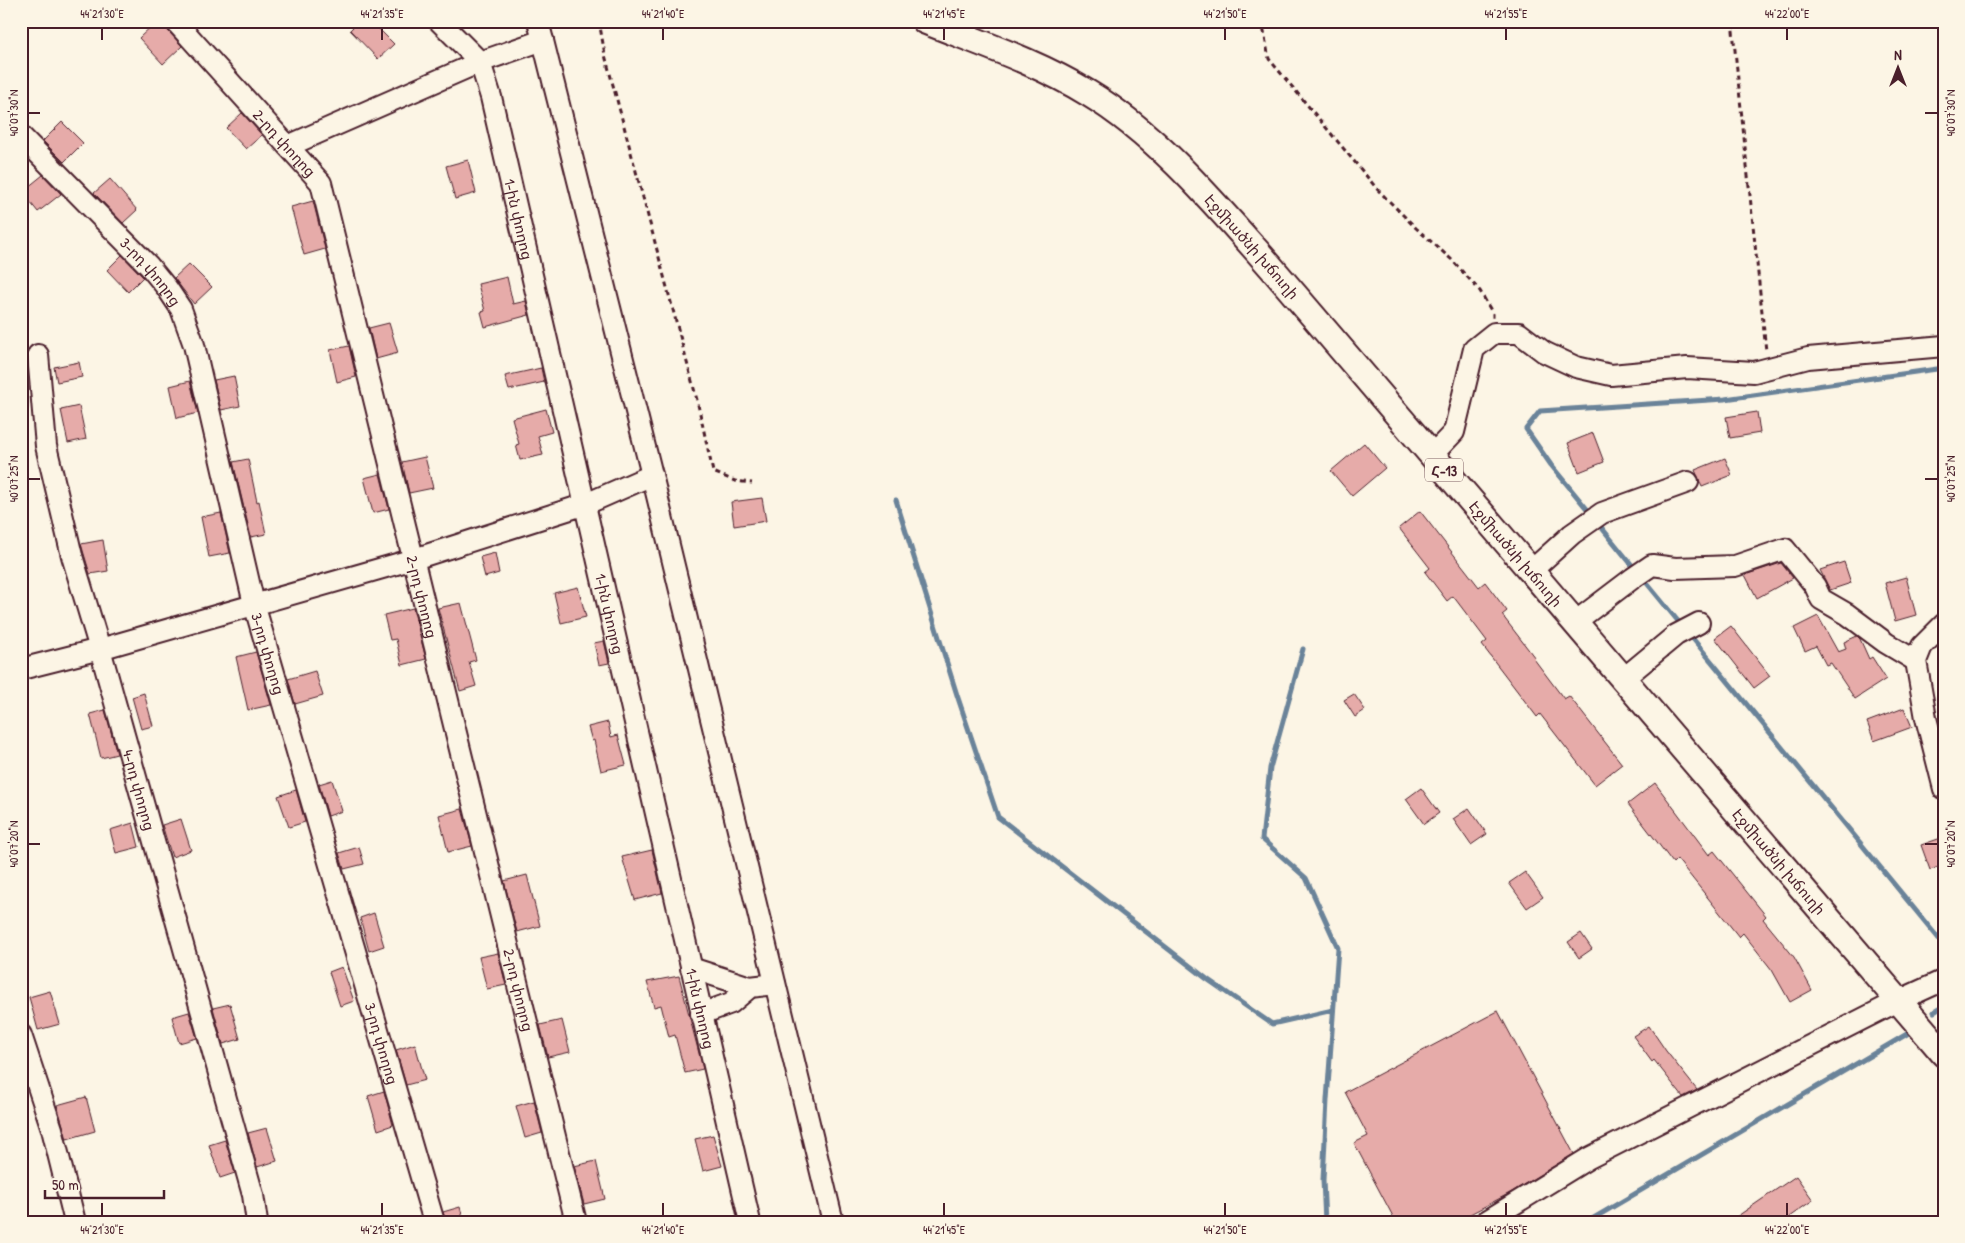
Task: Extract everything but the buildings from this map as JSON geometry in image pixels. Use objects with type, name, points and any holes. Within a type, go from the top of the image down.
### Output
[{"type":"main road","name":"Էջմիածնի խճուղի","points":[[925,21],[1055,75],[1109,106],[1140,131],[1204,191],[1898,1001],[1941,1044]]},
{"type":"street","name":"2-րդ փողոց","points":[[175,21],[321,183],[576,1222]]},
{"type":"street","name":"1-ին փողոց","points":[[439,21],[480,62],[491,97],[750,1222]]},
{"type":"street","points":[[288,146],[480,62],[540,31],[652,475],[833,1222]]},
{"type":"street","name":"3-րդ փողոց","points":[[21,136],[149,266],[167,288],[180,309],[194,345],[254,604],[434,1222]]},
{"type":"street","points":[[1432,455],[1454,432],[1474,349],[1494,334],[1519,333],[1544,352],[1576,367],[1611,375],[1687,368],[1754,372],[1808,358],[1944,346]]},
{"type":"street","name":"4-րդ փողոց","points":[[38,355],[46,446],[72,556],[100,649],[253,1195],[257,1222]]},
{"type":"street","points":[[21,669],[100,649],[414,559],[586,504],[652,475]]},
{"type":"street","points":[[1531,571],[1572,534],[1602,513],[1688,482]]},
{"type":"street","points":[[1575,622],[1652,565],[1693,568],[1735,566],[1785,550],[1816,586],[1821,599],[1847,614],[1886,643],[1916,661]]},
{"type":"street","points":[[1623,679],[1676,635],[1698,623]]},
{"type":"street","points":[[1944,624],[1922,646],[1916,661],[1926,718],[1944,789]]},
{"type":"street","points":[[691,968],[750,987],[775,984]]},
{"type":"street","points":[[1485,1222],[1589,1158],[1898,1001],[1944,980]]},
{"type":"street","points":[[701,1014],[731,1003],[750,987]]},
{"type":"street","points":[[21,1035],[52,1129],[75,1222]]},
{"type":"path","points":[[599,21],[605,55],[698,400],[713,472],[735,481],[752,483]]},
{"type":"path","points":[[1262,21],[1269,59],[1378,190],[1452,260],[1480,291],[1493,314],[1494,334]]},
{"type":"path","points":[[1732,21],[1768,369]]},
{"type":"waterway","points":[[1592,515],[1551,465],[1526,429],[1540,411],[1725,399],[1944,368]]},
{"type":"waterway","points":[[896,500],[957,695],[998,817],[1207,979],[1272,1024],[1333,1010]]},
{"type":"waterway","points":[[1597,522],[1636,570]]},
{"type":"waterway","points":[[1641,576],[1682,626]]},
{"type":"waterway","points":[[1689,634],[1944,945]]},
{"type":"waterway","points":[[1303,649],[1270,768],[1262,839],[1306,878],[1338,948],[1323,1180],[1325,1222]]},
{"type":"waterway","points":[[1934,1012],[1944,1006]]},
{"type":"waterway","points":[[1587,1222],[1907,1034]]}]
